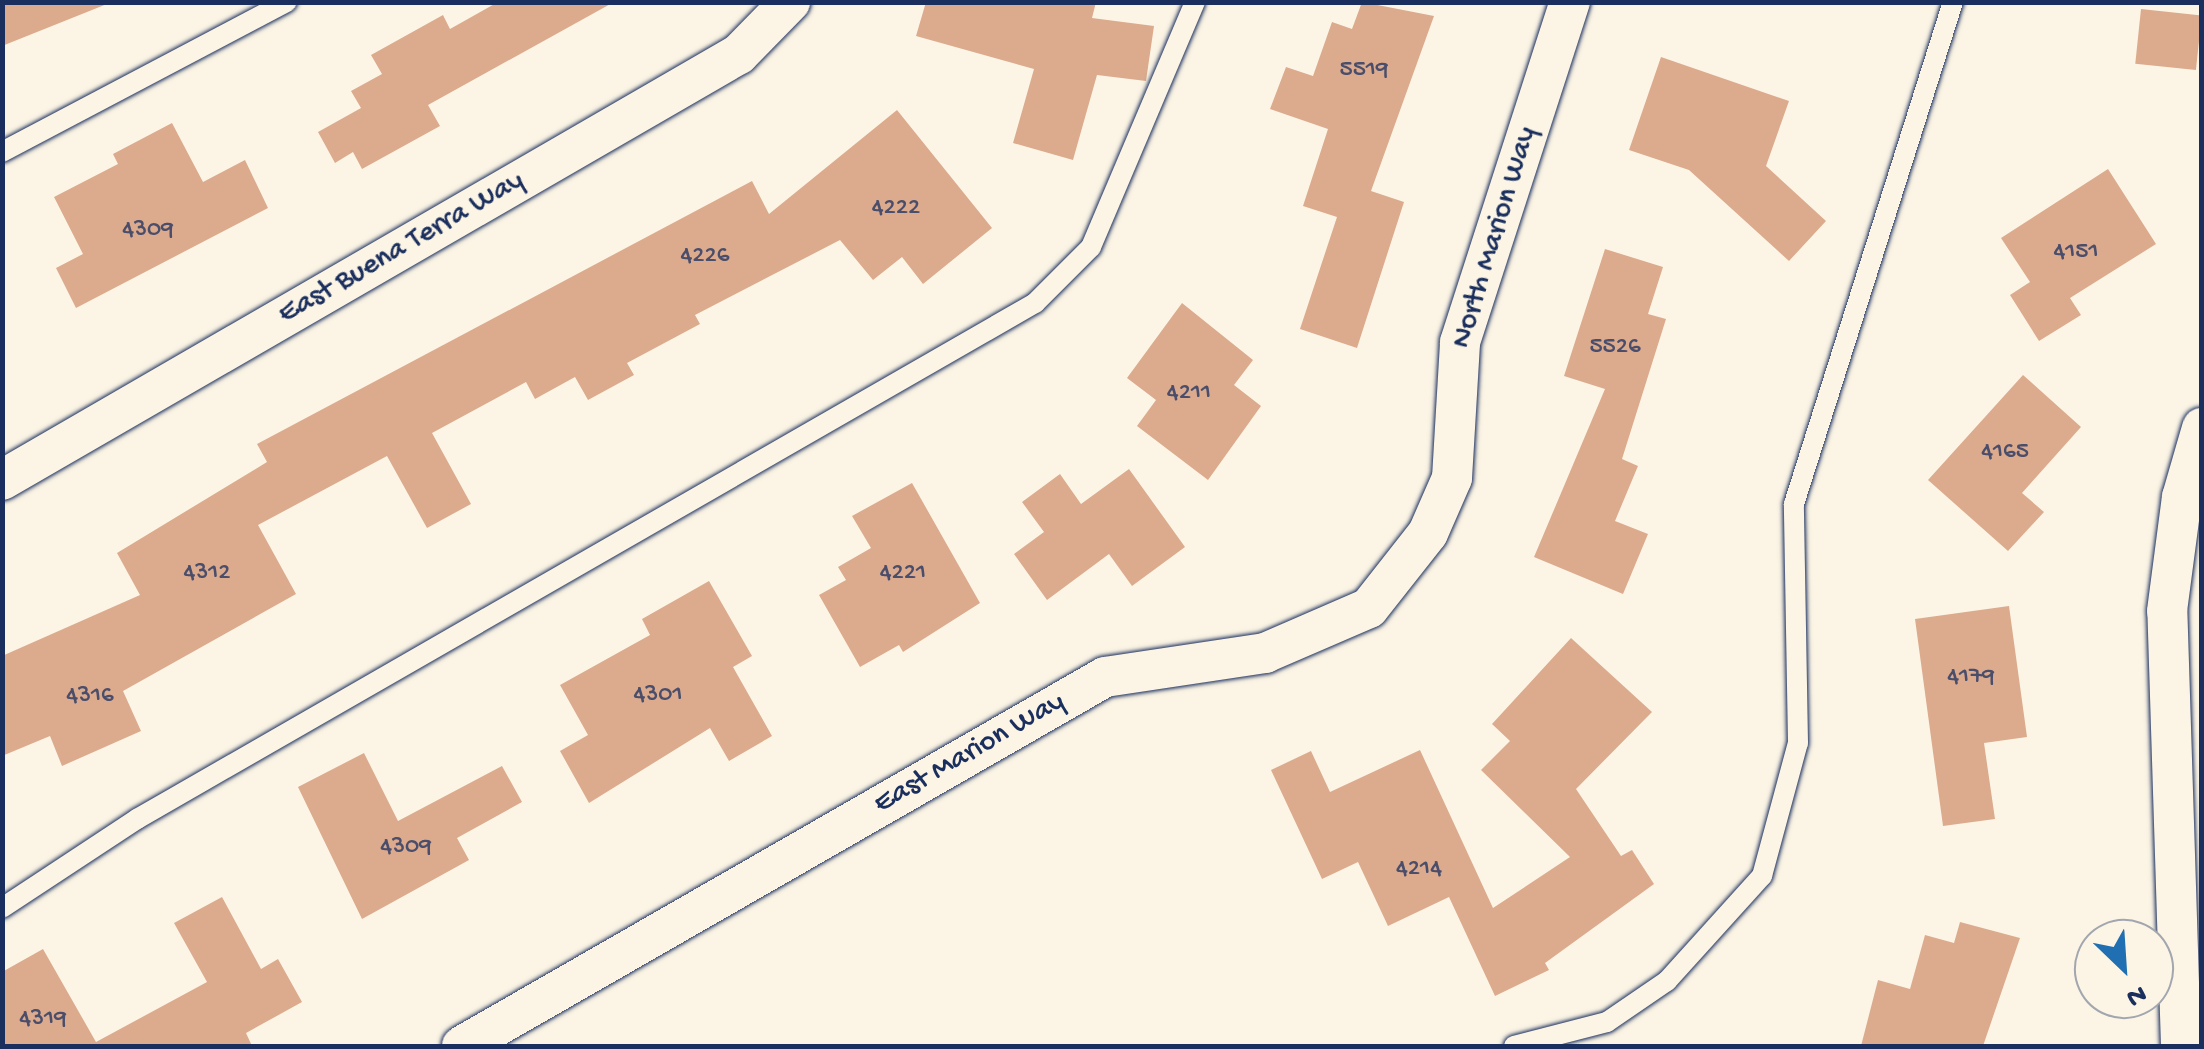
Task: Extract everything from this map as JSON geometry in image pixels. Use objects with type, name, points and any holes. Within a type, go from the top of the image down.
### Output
[{"type":"street","name":"East Buena Terra Way","points":[[2,480],[738,54],[790,2]]},
{"type":"street","name":"North Marion Way","points":[[1452,478],[1460,342],[1570,2]]},
{"type":"street","points":[[2181,1046],[2167,611],[2182,496],[2202,428]]},
{"type":"street","name":"East Marion Way","points":[[462,1046],[1104,677],[1265,653],[1309,640],[1369,608],[1428,533],[1452,478]]},
{"type":"lane","points":[[2,152],[287,2]]},
{"type":"lane","points":[[2,908],[138,820],[1035,302],[1091,247],[1196,2]]},
{"type":"lane","points":[[1514,1046],[1606,1022],[1636,1002],[1722,928],[1762,876],[1798,743],[1794,504],[1952,2]]},
{"type":"building","points":[[2,2],[107,2],[107,4],[2,46]]},
{"type":"building","points":[[498,2],[614,2],[428,105],[440,126],[362,169],[353,152],[335,163],[318,132],[361,108],[351,91],[382,74],[371,55],[443,15],[450,29]]},
{"type":"building","points":[[926,2],[1096,2],[1092,18],[1154,26],[1146,81],[1097,75],[1073,160],[1013,143],[1034,69],[916,36]]},
{"type":"building","points":[[1362,2],[1434,16],[1371,191],[1404,202],[1357,348],[1300,329],[1337,217],[1303,206],[1328,129],[1270,109],[1286,67],[1313,76],[1332,22],[1352,29]]},
{"type":"building","points":[[2141,9],[2202,15],[2196,70],[2135,64]]},
{"type":"building","points":[[1661,57],[1789,101],[1766,166],[1826,221],[1789,261],[1689,170],[1629,150]]},
{"type":"building","points":[[897,110],[992,228],[923,284],[902,257],[873,280],[840,240],[695,315],[700,324],[627,363],[634,375],[588,400],[575,377],[535,399],[526,382],[432,433],[471,504],[427,528],[387,456],[258,525],[296,594],[123,691],[141,731],[62,766],[50,736],[2,756],[2,656],[140,595],[117,553],[267,462],[257,444],[752,181],[769,214]]},
{"type":"building","points":[[172,123],[203,182],[245,160],[268,208],[76,308],[56,268],[83,254],[54,197],[118,164],[113,154]]},
{"type":"building","points":[[2108,169],[2156,244],[2070,298],[2081,315],[2039,341],[2010,295],[2030,282],[2001,238]]},
{"type":"building","points":[[1605,249],[1663,267],[1648,314],[1666,319],[1622,459],[1638,466],[1615,521],[1648,534],[1623,594],[1534,557],[1605,389],[1564,376]]},
{"type":"building","points":[[1182,303],[1253,360],[1234,385],[1261,406],[1208,480],[1137,426],[1156,400],[1127,378]]},
{"type":"building","points":[[2023,375],[2081,427],[2022,493],[2044,512],[2008,551],[1928,480]]},
{"type":"building","points":[[1129,469],[1185,547],[1132,586],[1109,554],[1047,600],[1014,554],[1044,532],[1022,502],[1060,474],[1081,504]]},
{"type":"building","points":[[912,483],[980,603],[903,652],[899,645],[860,667],[819,595],[846,580],[838,567],[871,548],[852,516]]},
{"type":"building","points":[[709,581],[752,656],[733,667],[772,736],[729,761],[710,728],[589,803],[560,751],[588,735],[560,685],[650,635],[642,619]]},
{"type":"building","points":[[2009,606],[2027,737],[1984,743],[1995,819],[1943,826],[1915,619]]},
{"type":"building","points":[[1571,638],[1652,712],[1576,789],[1621,856],[1632,850],[1654,884],[1545,963],[1549,970],[1495,996],[1449,897],[1388,926],[1358,862],[1322,879],[1271,770],[1311,751],[1330,792],[1420,750],[1493,908],[1570,857],[1481,770],[1510,741],[1492,724]]},
{"type":"building","points":[[364,753],[398,821],[502,766],[522,802],[457,838],[469,860],[362,919],[298,787]]},
{"type":"building","points":[[222,897],[261,969],[278,959],[302,1002],[246,1033],[252,1046],[2,1046],[2,972],[43,949],[96,1042],[207,982],[174,923]]},
{"type":"building","points":[[1960,922],[2020,938],[1983,1046],[1861,1046],[1878,980],[1910,989],[1925,935],[1954,943]]}]
